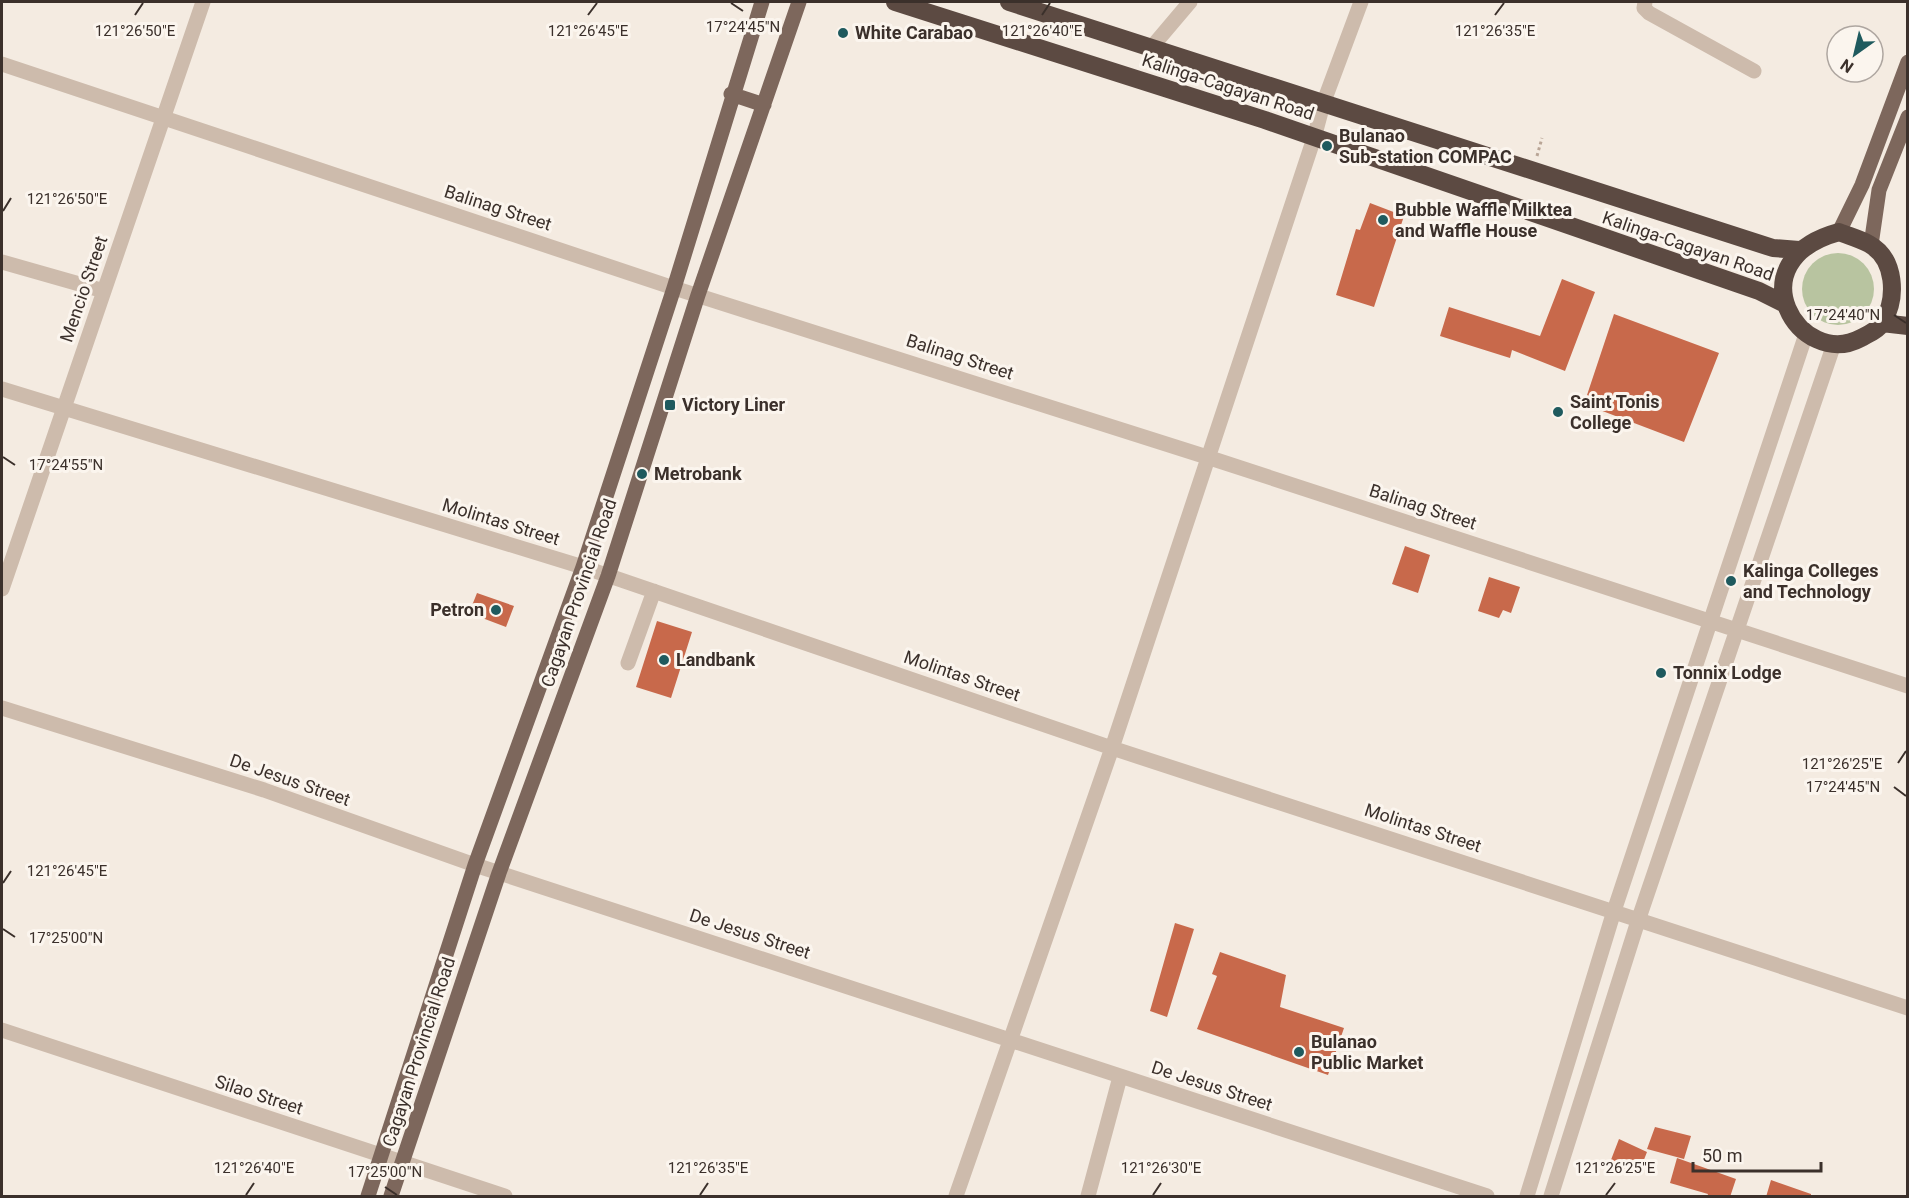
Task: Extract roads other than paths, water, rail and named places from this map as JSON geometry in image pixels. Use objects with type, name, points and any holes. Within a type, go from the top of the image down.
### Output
[{"type":"highway","name":"Kalinga-Cagayan Road","points":[[895,2],[1265,120],[1759,291],[1783,303]]},
{"type":"highway","name":"Kalinga-Cagayan Road","points":[[1009,2],[1773,248],[1799,250]]},
{"type":"highway","points":[[1839,232],[1871,245],[1900,283],[1882,323],[1855,342],[1834,344],[1806,334],[1791,318],[1783,303],[1785,274],[1799,250],[1819,238],[1839,232]]},
{"type":"highway","points":[[1882,323],[1908,326]]},
{"type":"main road","name":"Cagayan Provincial Road","points":[[368,1197],[475,865],[583,567],[674,288],[731,94],[762,2]]},
{"type":"main road","name":"Cagayan Provincial Road","points":[[391,1197],[499,873],[608,576],[698,295],[799,2]]},
{"type":"main road","points":[[1839,232],[1862,185],[1908,62]]},
{"type":"main road","points":[[731,94],[764,105]]},
{"type":"main road","points":[[1871,245],[1879,190],[1908,117]]},
{"type":"street","name":"Mencio Street","points":[[2,589],[202,2]]},
{"type":"street","points":[[1151,48],[1190,2]]},
{"type":"street","points":[[956,1197],[1112,748],[1314,138],[1323,104],[1361,2]]},
{"type":"street","points":[[1645,2],[1644,8],[1649,13],[1754,71]]},
{"type":"street","name":"Balinag Street","points":[[2,64],[674,288],[1207,457],[1908,686]]},
{"type":"street","points":[[2,262],[104,291]]},
{"type":"street","points":[[1527,1197],[1614,911],[1708,622],[1806,334]]},
{"type":"street","points":[[1551,1197],[1638,921],[1834,344]]},
{"type":"street","name":"Molintas Street","points":[[2,389],[64,410],[583,567],[1112,748],[1908,1008]]},
{"type":"street","points":[[628,663],[654,591]]},
{"type":"street","name":"De Jesus Street","points":[[2,708],[264,790],[499,873],[1011,1039],[1487,1197]]},
{"type":"street","name":"Silao Street","points":[[2,1030],[505,1197]]},
{"type":"street","points":[[1088,1197],[1120,1077]]},
{"type":"place","name":"White Carabao","points":[[843,33]]},
{"type":"place","name":"Bulanao Sub-station COMPAC","points":[[1327,146]]},
{"type":"place","name":"Bubble Waffle Milktea and Waffle House","points":[[1383,220]]},
{"type":"place","name":"Victory Liner","points":[[670,405]]},
{"type":"place","name":"Saint Tonis College","points":[[1558,412]]},
{"type":"place","name":"Metrobank","points":[[642,474]]},
{"type":"place","name":"Kalinga Colleges and Technology","points":[[1731,581]]},
{"type":"place","name":"Petron","points":[[496,610]]},
{"type":"place","name":"Landbank","points":[[664,660]]},
{"type":"place","name":"Tonnix Lodge","points":[[1661,673]]},
{"type":"place","name":"Bulanao Public Market","points":[[1299,1052]]}]
